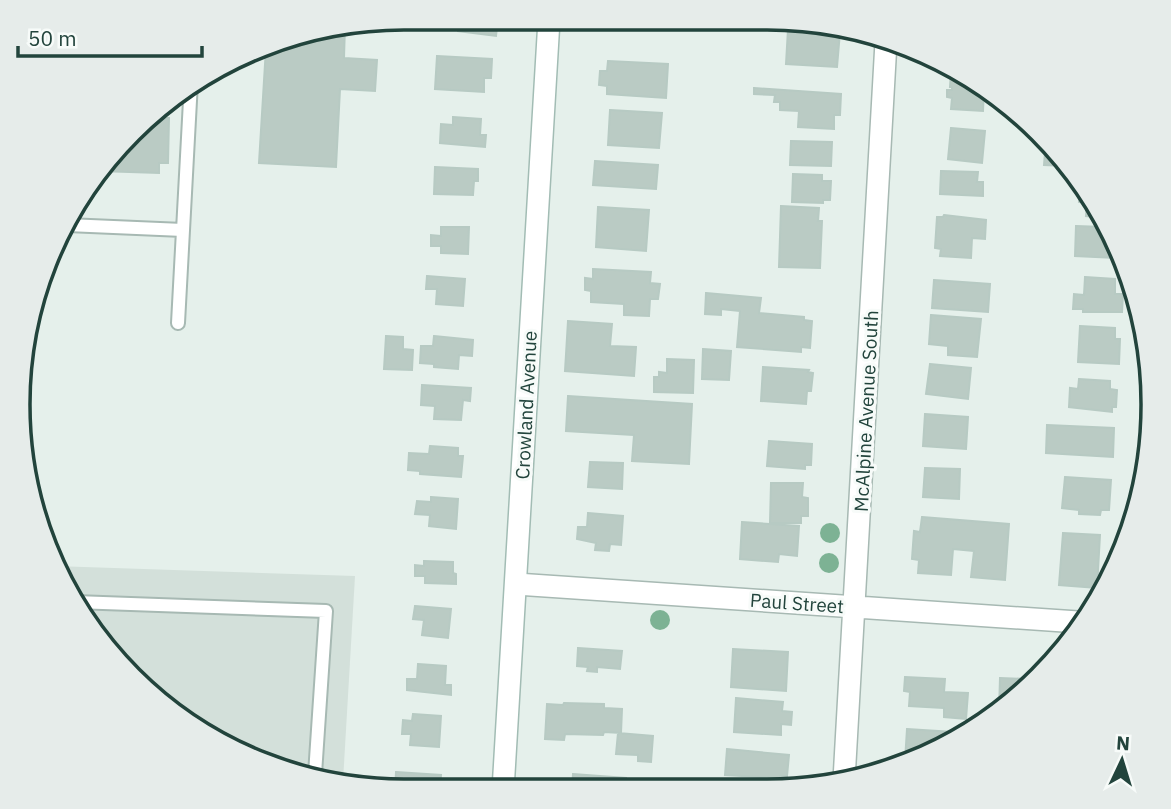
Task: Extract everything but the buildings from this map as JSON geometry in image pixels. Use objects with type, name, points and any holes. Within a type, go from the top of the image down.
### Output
[{"type":"street","name":"Crowland Avenue","points":[[504,779],[548,30]]},
{"type":"street","name":"McAlpine Avenue South","points":[[845,771],[886,50]]},
{"type":"street","name":"Paul Street","points":[[516,584],[1072,622]]},
{"type":"lane","points":[[178,323],[190,97]]},
{"type":"lane","points":[[75,225],[183,230]]},
{"type":"lane","points":[[86,602],[326,611],[315,768]]},
{"type":"shaded area","points":[[66,566],[355,576],[343,774],[261,751],[217,729],[176,702],[123,652],[107,633]]}]
